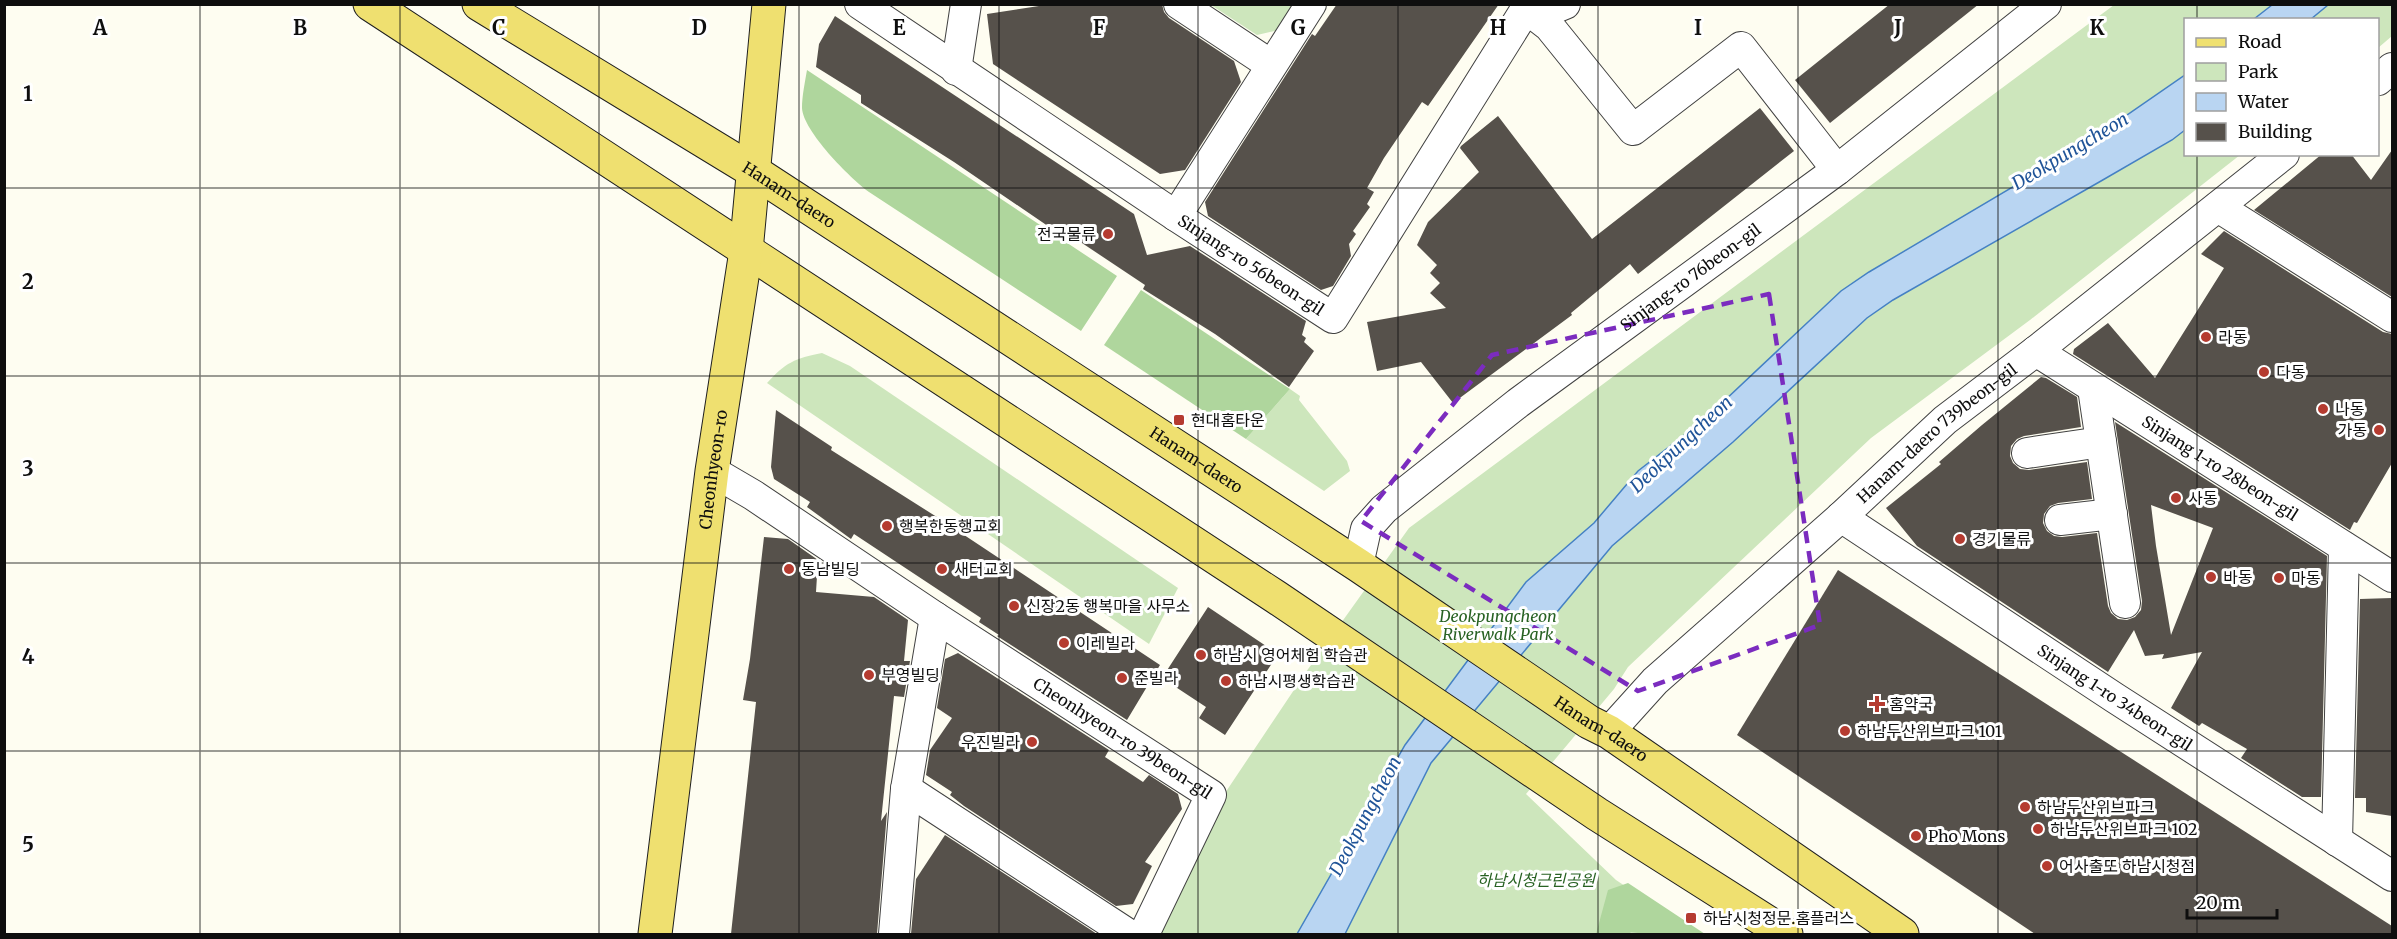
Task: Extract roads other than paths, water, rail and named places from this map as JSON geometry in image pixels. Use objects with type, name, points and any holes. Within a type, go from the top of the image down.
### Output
[{"type":"main road","points":[[370,4],[1276,597],[1597,814],[1786,934]]},
{"type":"main road","name":"Hanam-daero","points":[[479,4],[753,171],[1367,571],[1902,934]]},
{"type":"main road","name":"Cheonhyeon-ro","points":[[655,934],[712,471],[746,251],[769,4]]},
{"type":"street","name":"Sinjang-ro 56beon-gil","points":[[860,4],[956,70],[1333,318],[1530,10]]},
{"type":"street","points":[[956,70],[966,4]]},
{"type":"street","points":[[1179,4],[1271,65]]},
{"type":"street","points":[[1176,216],[1311,4]]},
{"type":"street","points":[[1530,10],[1565,4]]},
{"type":"street","name":"Sinjang-ro 76beon-gil","points":[[1367,571],[1366,529],[1384,508],[1528,396],[1837,170],[2046,4]]},
{"type":"street","points":[[1530,10],[1549,26],[1634,130],[1741,47],[1837,170]]},
{"type":"street","points":[[2379,79],[2392,68]]},
{"type":"street","name":"Hanam-daero 739beon-gil","points":[[1599,727],[1655,681],[1841,517],[1945,420],[2036,351],[2281,156]]},
{"type":"street","points":[[2217,207],[2392,316]]},
{"type":"street","name":"Sinjang 1-ro 28beon-gil","points":[[2036,351],[2392,577]]},
{"type":"street","points":[[2093,388],[2125,603]]},
{"type":"street","points":[[2027,453],[2101,442]]},
{"type":"street","name":"Cheonhyeon-ro 39beon-gil","points":[[712,471],[753,495],[935,617],[1211,795],[1144,934]]},
{"type":"street","points":[[2060,520],[2112,514]]},
{"type":"street","name":"Sinjang 1-ro 34beon-gil","points":[[1841,517],[2392,876]]},
{"type":"street","points":[[2337,841],[2344,547]]},
{"type":"street","points":[[894,934],[906,789],[935,617]]},
{"type":"street","points":[[906,789],[1128,934]]},
{"type":"water","points":[[2272,4],[2328,5],[2312,18],[2255,18]]},
{"type":"water","name":"Deokpungcheon","points":[[2184,76],[2184,131],[2172,140],[1893,300],[1867,318],[1733,442],[1612,546],[1431,763],[1345,934],[1297,934],[1405,745],[1526,582],[1594,523],[1638,471],[1706,418],[1841,291],[1869,272],[2082,146]]},
{"type":"place","name":"전국물류","points":[[1108,234]]},
{"type":"place","name":"라동","points":[[2206,337]]},
{"type":"place","name":"다동","points":[[2264,372]]},
{"type":"place","name":"나동","points":[[2323,409]]},
{"type":"place","name":"현대홈타운","points":[[1179,420]]},
{"type":"place","name":"가동","points":[[2379,430]]},
{"type":"place","name":"사동","points":[[2176,498]]},
{"type":"place","name":"행복한동행교회","points":[[887,526]]},
{"type":"place","name":"경기물류","points":[[1960,539]]},
{"type":"place","name":"동남빌딩","points":[[789,569]]},
{"type":"place","name":"새터교회","points":[[942,569]]},
{"type":"place","name":"바동","points":[[2211,577]]},
{"type":"place","name":"마동","points":[[2279,578]]},
{"type":"place","name":"신장2동 행복마을 사무소","points":[[1014,606]]},
{"type":"place","name":"이레빌라","points":[[1064,643]]},
{"type":"place","name":"하남시 영어체험 학습관","points":[[1201,655]]},
{"type":"place","name":"부영빌딩","points":[[869,675]]},
{"type":"place","name":"준빌라","points":[[1122,678]]},
{"type":"place","name":"하남시평생학습관","points":[[1226,681]]},
{"type":"place","name":"홈약국","points":[[1877,704]]},
{"type":"place","name":"하남두산위브파크 101","points":[[1845,731]]},
{"type":"place","name":"우진빌라","points":[[1032,742]]},
{"type":"place","name":"하남두산위브파크","points":[[2025,807]]},
{"type":"place","name":"하남두산위브파크 102","points":[[2038,829]]},
{"type":"place","name":"Pho Mons","points":[[1916,836]]},
{"type":"place","name":"어사출또 하남시청점","points":[[2047,866]]},
{"type":"place","name":"하남시청정문.홈플러스","points":[[1691,918]]},
{"type":"park label","name":"Deokpungcheon Riverwalk Park","points":[[1498,625]]},
{"type":"park label","name":"하남시청근린공원","points":[[1536,880]]}]
